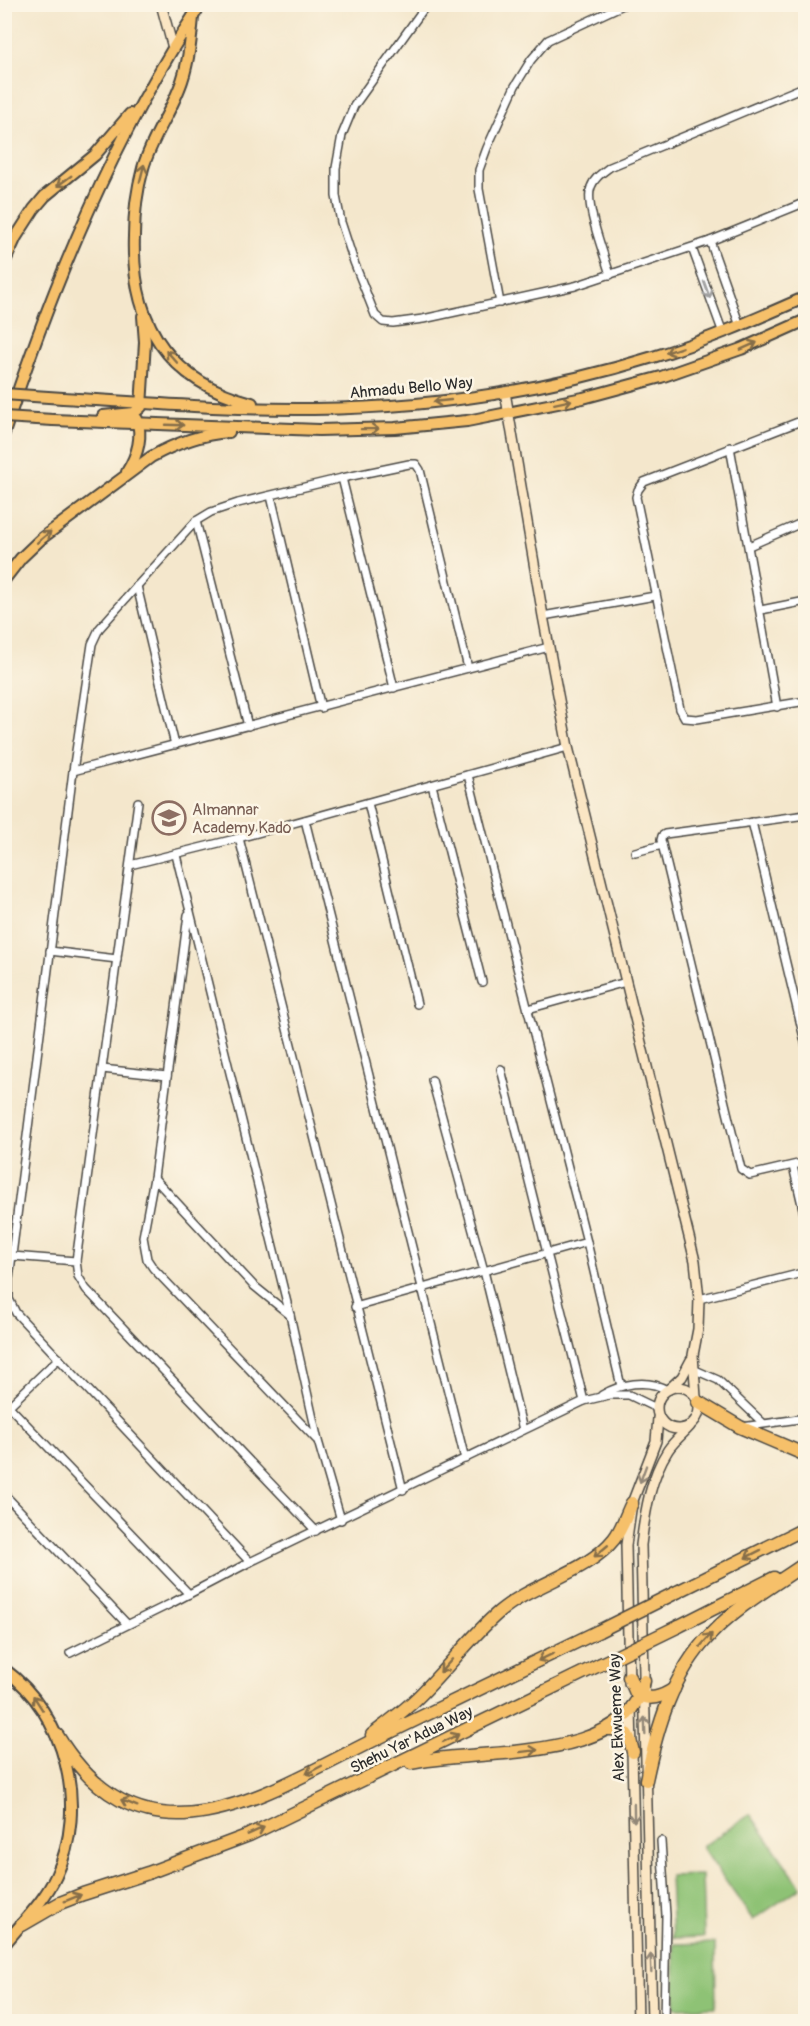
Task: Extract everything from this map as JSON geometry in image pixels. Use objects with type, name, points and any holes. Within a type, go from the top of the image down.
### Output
[{"type":"highway","points":[[697,1400],[740,1427],[806,1455]]},
{"type":"highway","points":[[351,1751],[414,1700],[470,1639],[502,1610],[533,1589],[599,1554],[616,1537],[632,1503]]},
{"type":"highway","name":"Shehu Yar'Adua Way","points":[[57,1735],[70,1757],[82,1771],[96,1785],[113,1796],[153,1811],[198,1813],[216,1810],[278,1789],[806,1528]]},
{"type":"highway","points":[[646,1780],[657,1731],[674,1689],[698,1648],[710,1634],[743,1606],[806,1563]]},
{"type":"highway","name":"Shehu Yar'Adua Way","points":[[21,1925],[60,1903],[249,1835],[806,1563]]},
{"type":"highway","points":[[629,1677],[632,1689],[642,1697],[660,1696],[674,1689]]},
{"type":"highway","points":[[388,1769],[432,1759],[534,1751],[567,1744],[606,1729],[631,1709],[642,1697],[644,1681]]},
{"type":"highway","points":[[606,1729],[624,1731],[630,1739],[633,1752]]},
{"type":"main road","points":[[4,433],[30,353],[70,253],[147,93],[201,4]]},
{"type":"main road","points":[[124,477],[138,450],[136,418],[142,403],[145,342],[143,314],[134,276],[134,221],[138,193],[150,147],[182,81],[190,47],[193,17]]},
{"type":"main road","points":[[4,263],[25,222],[45,196],[95,155],[147,93]]},
{"type":"main road","name":"Ahmadu Bello Way","points":[[4,394],[279,409],[390,406],[461,399],[581,376],[654,357],[723,333],[806,297]]},
{"type":"main road","points":[[143,314],[165,351],[181,368],[198,381],[231,398],[279,409]]},
{"type":"main road","points":[[4,417],[67,421],[85,417],[136,418],[318,430],[394,428],[467,421],[583,398],[661,377],[741,349],[806,320]]},
{"type":"main road","points":[[113,401],[136,418]]},
{"type":"main road","points":[[4,580],[21,558],[42,538],[151,457],[188,440],[224,432],[270,428]]},
{"type":"main road","points":[[4,1669],[33,1695],[57,1735],[68,1777],[71,1801],[68,1841],[64,1857],[49,1891],[4,1946]]},
{"type":"street","points":[[161,4],[173,48]]},
{"type":"street","points":[[427,4],[354,106],[342,135],[336,168],[336,196],[341,222],[375,315],[383,321],[393,324],[423,319],[575,286],[692,248],[806,202]]},
{"type":"street","points":[[500,303],[479,189],[479,170],[487,148],[514,86],[548,40],[625,4]]},
{"type":"street","points":[[610,275],[589,204],[590,188],[597,177],[610,167],[806,86]]},
{"type":"street","points":[[710,241],[740,326]]},
{"type":"street","points":[[692,248],[723,333]]},
{"type":"street","points":[[505,392],[568,747],[695,1261],[699,1299],[698,1329],[693,1355],[698,1414],[690,1426],[676,1430],[669,1428],[657,1413],[629,1395],[597,1397]]},
{"type":"street","points":[[806,420],[730,447],[644,482],[636,497],[680,709],[685,718],[697,719],[806,701]]},
{"type":"street","points":[[730,447],[777,707]]},
{"type":"street","points":[[250,1563],[16,1312],[9,1299],[9,1279],[50,951],[92,644],[99,629],[137,586],[196,521],[211,512],[342,478],[416,464],[420,470],[468,668]]},
{"type":"street","points":[[342,478],[394,688]]},
{"type":"street","points":[[271,496],[321,708]]},
{"type":"street","points":[[196,521],[248,726]]},
{"type":"street","points":[[749,546],[806,521]]},
{"type":"street","points":[[137,586],[175,745]]},
{"type":"street","points":[[543,616],[655,596]]},
{"type":"street","points":[[760,610],[806,601]]},
{"type":"street","points":[[73,771],[549,647]]},
{"type":"street","points":[[129,865],[176,855],[568,747]]},
{"type":"street","points":[[468,775],[587,1242],[621,1386]]},
{"type":"street","points":[[432,785],[482,982]]},
{"type":"street","points":[[138,802],[76,1261],[78,1276],[86,1289],[316,1531]]},
{"type":"street","points":[[368,803],[417,1004]]},
{"type":"street","points":[[806,815],[662,836],[662,845],[741,1169],[750,1174],[806,1162]]},
{"type":"street","points":[[304,820],[465,1459]]},
{"type":"street","points":[[752,822],[806,1046]]},
{"type":"street","points":[[239,838],[355,1307],[403,1490]]},
{"type":"street","points":[[634,852],[662,845]]},
{"type":"street","points":[[176,855],[290,1315],[318,1441],[341,1520]]},
{"type":"street","points":[[188,909],[154,1178],[143,1237],[147,1259],[318,1441]]},
{"type":"street","points":[[50,951],[117,959]]},
{"type":"street","points":[[528,1009],[626,982]]},
{"type":"street","points":[[102,1069],[167,1076]]},
{"type":"street","points":[[501,1069],[584,1401]]},
{"type":"street","points":[[432,1080],[484,1271],[523,1430]]},
{"type":"street","points":[[792,1166],[806,1222]]},
{"type":"street","points":[[154,1178],[253,1285],[290,1315]]},
{"type":"street","points":[[355,1307],[587,1242]]},
{"type":"street","points":[[12,1256],[76,1261]]},
{"type":"street","points":[[699,1299],[806,1272]]},
{"type":"street","points":[[657,1413],[657,1401],[682,1377],[693,1355]]},
{"type":"street","points":[[58,1358],[7,1403],[189,1594]]},
{"type":"street","points":[[693,1369],[718,1380],[763,1423]]},
{"type":"street","points":[[70,1653],[523,1430],[612,1389],[621,1386],[653,1384],[668,1390],[682,1388],[689,1390],[697,1400]]},
{"type":"street","name":"Alex Ekwueme Way","points":[[638,2022],[626,1545],[632,1503],[656,1441],[657,1413]]},
{"type":"street","points":[[740,1427],[806,1418]]},
{"type":"street","name":"Alex Ekwueme Way","points":[[644,1681],[641,1563],[647,1504],[668,1451],[690,1426]]},
{"type":"street","points":[[4,1494],[127,1624]]},
{"type":"street","name":"Alex Ekwueme Way","points":[[642,1697],[652,2022]]},
{"type":"street","points":[[661,1841],[666,1915],[664,2022]]},
{"type":"green space","points":[[750,1814],[801,1887],[753,1920],[702,1847]]},
{"type":"green space","points":[[702,1875],[704,1937],[673,1938],[670,1876]]},
{"type":"green space","points":[[715,1943],[716,2007],[675,2008],[674,1944]]},
{"type":"place","name":"Almannar Academy Kado","points":[[169,818]]}]
